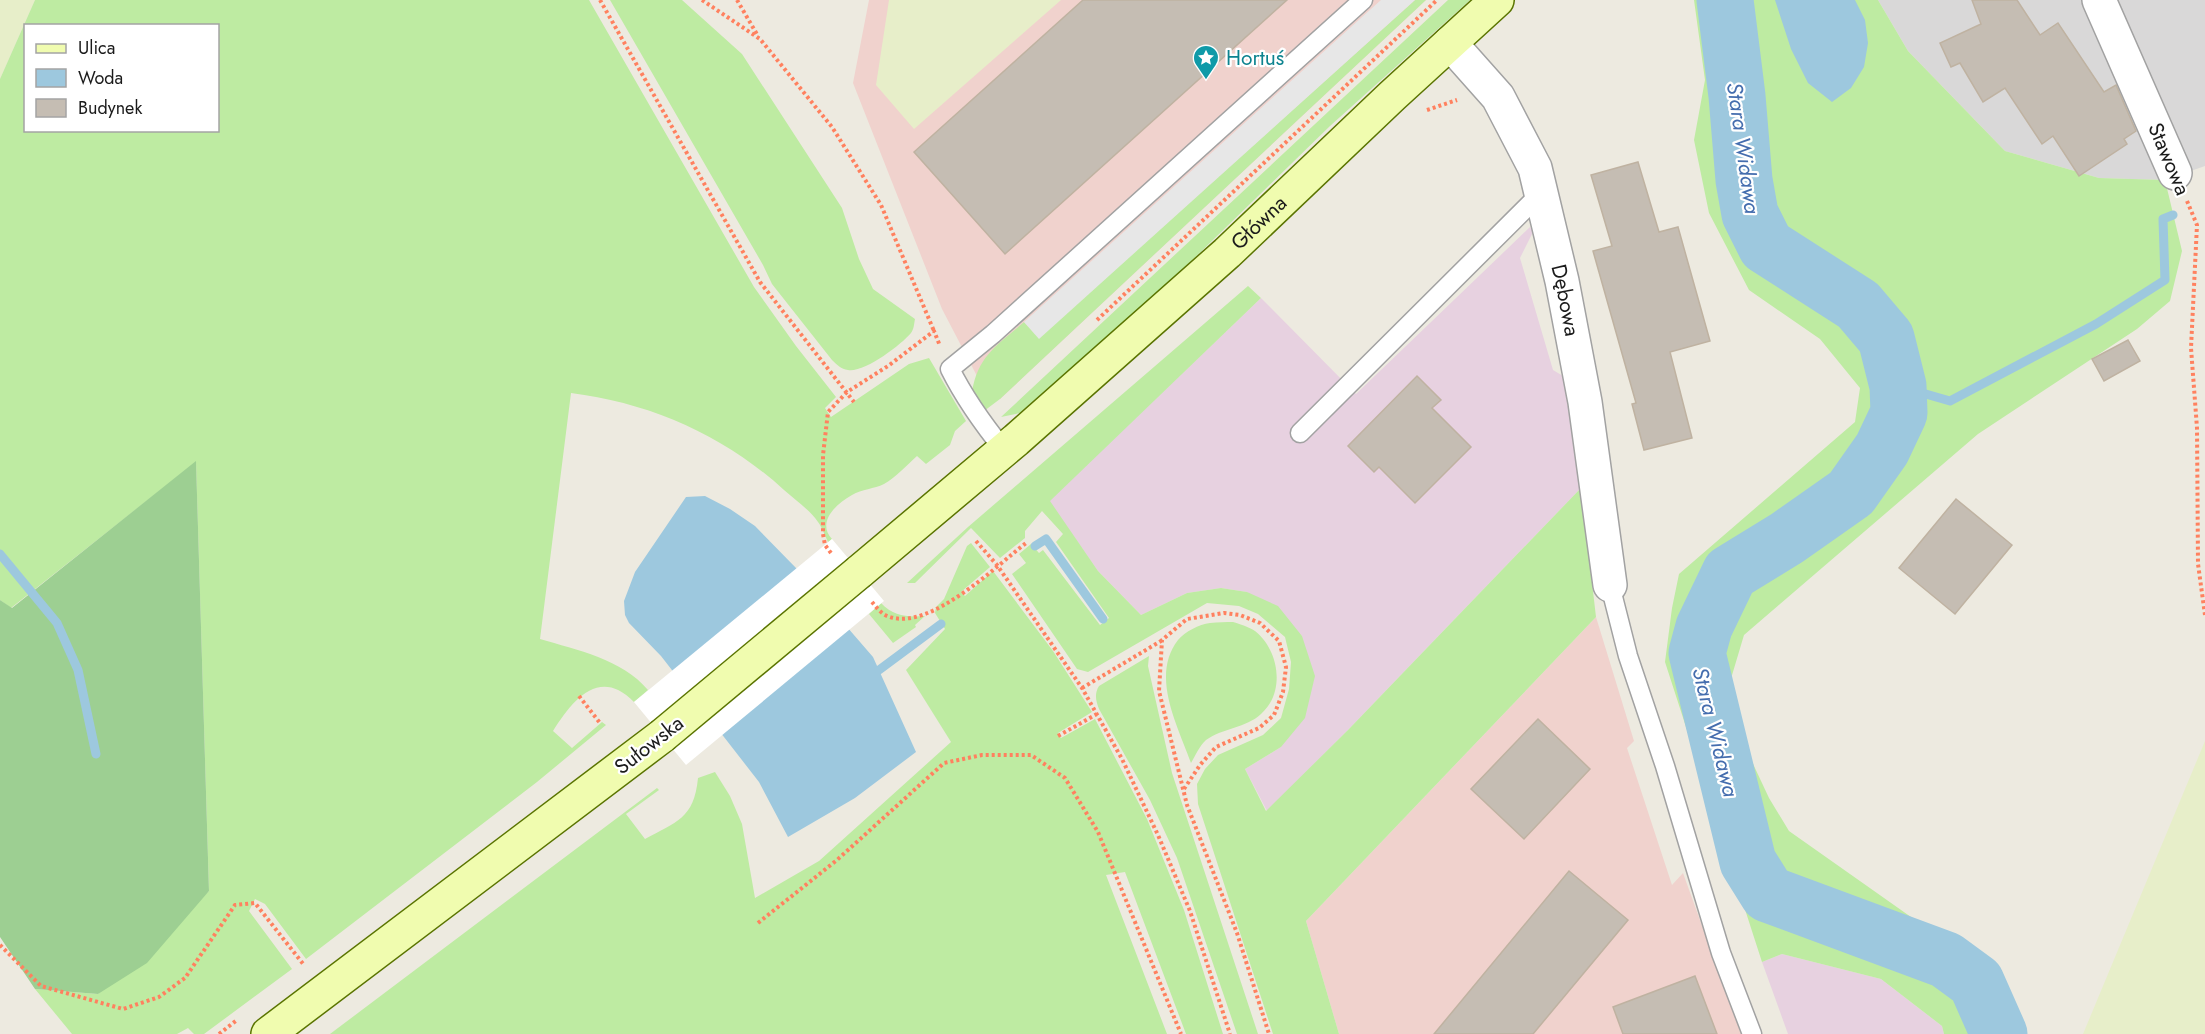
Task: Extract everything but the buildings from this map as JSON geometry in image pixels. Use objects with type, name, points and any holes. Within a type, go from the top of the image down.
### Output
[{"type":"main road","name":"Główna","points":[[1010,445],[1227,253],[1497,0]]},
{"type":"main road","name":"Sułowska","points":[[268,1034],[662,736],[1010,445]]},
{"type":"street","name":"Stawowa","points":[[2099,0],[2175,172]]},
{"type":"street","name":"Dębowa","points":[[1450,43],[1498,98],[1535,168],[1542,192],[1585,402],[1610,585]]},
{"type":"lane","points":[[1010,445],[981,423],[950,369],[993,334],[1363,0]]},
{"type":"lane","points":[[1300,433],[1542,192]]},
{"type":"lane","points":[[1610,585],[1628,656],[1665,766],[1721,953],[1752,1034]]},
{"type":"path","points":[[600,0],[760,282],[854,402]]},
{"type":"path","points":[[702,0],[760,39]]},
{"type":"path","points":[[737,0],[760,39],[831,128],[881,205],[950,369]]},
{"type":"path","points":[[1094,323],[1437,0]]},
{"type":"path","name":"Stawowa","points":[[2175,172],[2197,225],[2191,348],[2198,428],[2198,564],[2205,615]]},
{"type":"path","points":[[825,545],[823,455],[828,412],[847,392],[888,366],[934,332]]},
{"type":"path","points":[[976,541],[997,565],[1082,687],[1127,768],[1190,912],[1230,1034]]},
{"type":"path","points":[[881,613],[905,620],[928,614],[961,594],[1026,543]]},
{"type":"path","points":[[1082,687],[1162,640],[1187,619],[1224,613],[1240,615],[1260,623],[1279,641],[1286,667],[1282,692],[1274,715],[1259,728],[1216,747],[1200,765],[1184,789]]},
{"type":"path","points":[[1162,640],[1159,691],[1187,805],[1236,933],[1269,1034]]},
{"type":"path","points":[[579,696],[600,723]]},
{"type":"path","points":[[1058,736],[1097,714]]},
{"type":"path","points":[[758,923],[837,860],[944,763],[981,755],[1030,755],[1065,778],[1098,832],[1180,1034]]},
{"type":"path","points":[[0,945],[41,986],[123,1010],[159,997],[185,978],[235,904],[255,903],[326,991]]},
{"type":"shaded area","points":[[869,0],[1426,0],[1000,399],[977,376],[942,309],[853,83]]},
{"type":"shaded area","points":[[1381,0],[1415,0],[1039,339],[1024,322]]},
{"type":"shaded area","points":[[1878,0],[2205,0],[2205,166],[2165,180],[2099,178],[2005,151],[1908,51]]},
{"type":"shaded area","points":[[1530,227],[1533,232],[1520,258],[1553,370],[1563,376],[1581,488],[1267,811],[1245,769],[1281,747],[1302,636],[1247,592],[1221,588],[1187,593],[1141,615],[1098,571],[1049,501],[1261,298],[1356,394]]},
{"type":"shaded area","points":[[1596,617],[1634,741],[1627,748],[1672,885],[1683,873],[1741,1034],[1339,1034],[1306,921]]},
{"type":"shaded area","points":[[1782,954],[1881,979],[1942,1026],[1944,1034],[1788,1034],[1762,962]]},
{"type":"green space","points":[[0,0],[35,0],[24,24],[0,79]]},
{"type":"green space","points":[[35,0],[589,0],[754,287],[836,397],[825,408],[831,417],[909,364],[929,358],[966,421],[955,431],[950,445],[926,464],[917,456],[884,484],[856,493],[840,503],[827,520],[826,526],[832,539],[828,542],[819,524],[807,509],[737,453],[712,438],[658,414],[630,405],[571,393],[540,639],[612,663],[637,679],[648,690],[634,702],[621,692],[609,687],[598,687],[578,699],[553,731],[572,748],[602,722],[606,725],[537,782],[306,959],[265,904],[255,899],[249,911],[292,969],[204,1034],[194,1034],[188,1028],[177,1034],[72,1034],[35,989],[98,994],[209,891],[196,462],[11,608],[0,600],[0,79],[24,25],[24,132],[219,132],[219,24],[24,24]]},
{"type":"green space","points":[[610,0],[682,0],[742,54],[842,208],[859,259],[873,289],[915,319],[912,331],[906,338],[882,357],[855,370],[843,369],[832,360],[772,284]]},
{"type":"green space","points":[[889,0],[1061,0],[914,129],[876,85]]},
{"type":"green space","points":[[1415,0],[1426,0],[1000,399],[984,411],[972,392],[979,369],[998,344],[1024,322],[1039,338]]},
{"type":"green space","points":[[1448,0],[1470,0],[1330,126],[1180,272],[1020,413],[1001,417]]},
{"type":"green space","points":[[1694,0],[1878,0],[1908,51],[2005,151],[2099,178],[2165,180],[2182,251],[2170,301],[2137,329],[1978,434],[1744,635],[1724,702],[1769,798],[1789,831],[1989,972],[2025,1034],[1944,1034],[1942,1026],[1881,979],[1782,954],[1762,962],[1665,662],[1679,574],[1855,422],[1860,388],[1820,339],[1749,290],[1709,213],[1694,140],[1705,80]]},
{"type":"green space","points":[[1248,286],[1261,298],[1050,501],[1098,571],[1141,615],[1187,593],[1221,588],[1247,592],[1278,606],[1302,636],[1315,676],[1305,718],[1281,747],[1245,769],[1266,811],[1348,730],[1581,488],[1596,617],[1306,921],[1339,1034],[1273,1034],[1198,804],[1197,784],[1205,769],[1218,755],[1263,735],[1281,718],[1289,689],[1291,662],[1285,637],[1258,614],[1239,606],[1207,603],[1088,672],[1077,669],[1012,574],[1026,563],[1019,554],[1031,544],[1039,553],[1043,550],[1100,625],[1109,618],[1056,542],[1063,534],[1042,511],[1025,531],[1025,538],[1000,558],[971,528],[915,583],[907,583],[968,527]]},
{"type":"green space","points":[[196,461],[209,891],[147,963],[98,994],[35,989],[0,937],[0,600],[12,608]]},
{"type":"green space","points":[[971,543],[990,567],[961,592],[965,596],[993,571],[1053,651],[1092,712],[1058,733],[1061,738],[1095,719],[1147,819],[1184,910],[1223,1034],[1186,1034],[1125,872],[1106,875],[1167,1034],[330,1034],[657,788],[659,790],[626,814],[645,839],[682,818],[688,811],[696,792],[698,778],[715,772],[730,796],[742,824],[755,898],[819,861],[951,742],[906,670],[945,629],[935,613],[936,607],[944,599],[967,546]]},
{"type":"green space","points":[[881,603],[891,611],[902,615],[925,616],[915,625],[916,627],[893,643],[869,614]]},
{"type":"green space","points":[[1216,622],[1233,622],[1255,631],[1270,649],[1276,671],[1274,694],[1269,705],[1255,719],[1206,740],[1191,763],[1169,701],[1166,669],[1170,654],[1178,640],[1193,629]]},
{"type":"green space","points":[[1149,656],[1148,666],[1172,773],[1258,1034],[1237,1034],[1177,858],[1150,800],[1097,703],[1096,695],[1099,686]]},
{"type":"green space","points":[[2205,741],[2205,1034],[2083,1034]]},
{"type":"water","points":[[1775,0],[1855,0],[1865,20],[1868,43],[1864,67],[1851,88],[1832,102],[1808,83],[1791,49]]},
{"type":"water","points":[[705,496],[755,526],[796,568],[873,657],[916,752],[855,798],[788,837],[759,782],[661,656],[629,623],[625,615],[624,601],[635,572],[686,497]]},
{"type":"pier","points":[[832,539],[884,601],[686,765],[634,702]]},
{"type":"waterway","name":"Stara Widawa","points":[[1725,0],[1737,96],[1744,180],[1750,214],[1766,246],[1858,305],[1886,338],[1898,386],[1899,413],[1882,449],[1851,493],[1787,538],[1730,573],[1704,627],[1697,653],[1748,862],[1768,894],[1946,960],[1976,982],[1999,1034]]},
{"type":"waterway","points":[[1898,386],[1950,401],[2096,324],[2165,280],[2163,219],[2173,215]]},
{"type":"waterway","points":[[1035,546],[1046,539],[1103,619]]},
{"type":"waterway","points":[[0,554],[57,623],[78,670],[96,754]]},
{"type":"waterway","points":[[879,670],[941,624]]},
{"type":"place","name":"Hortuś","points":[[1206,81]]}]
